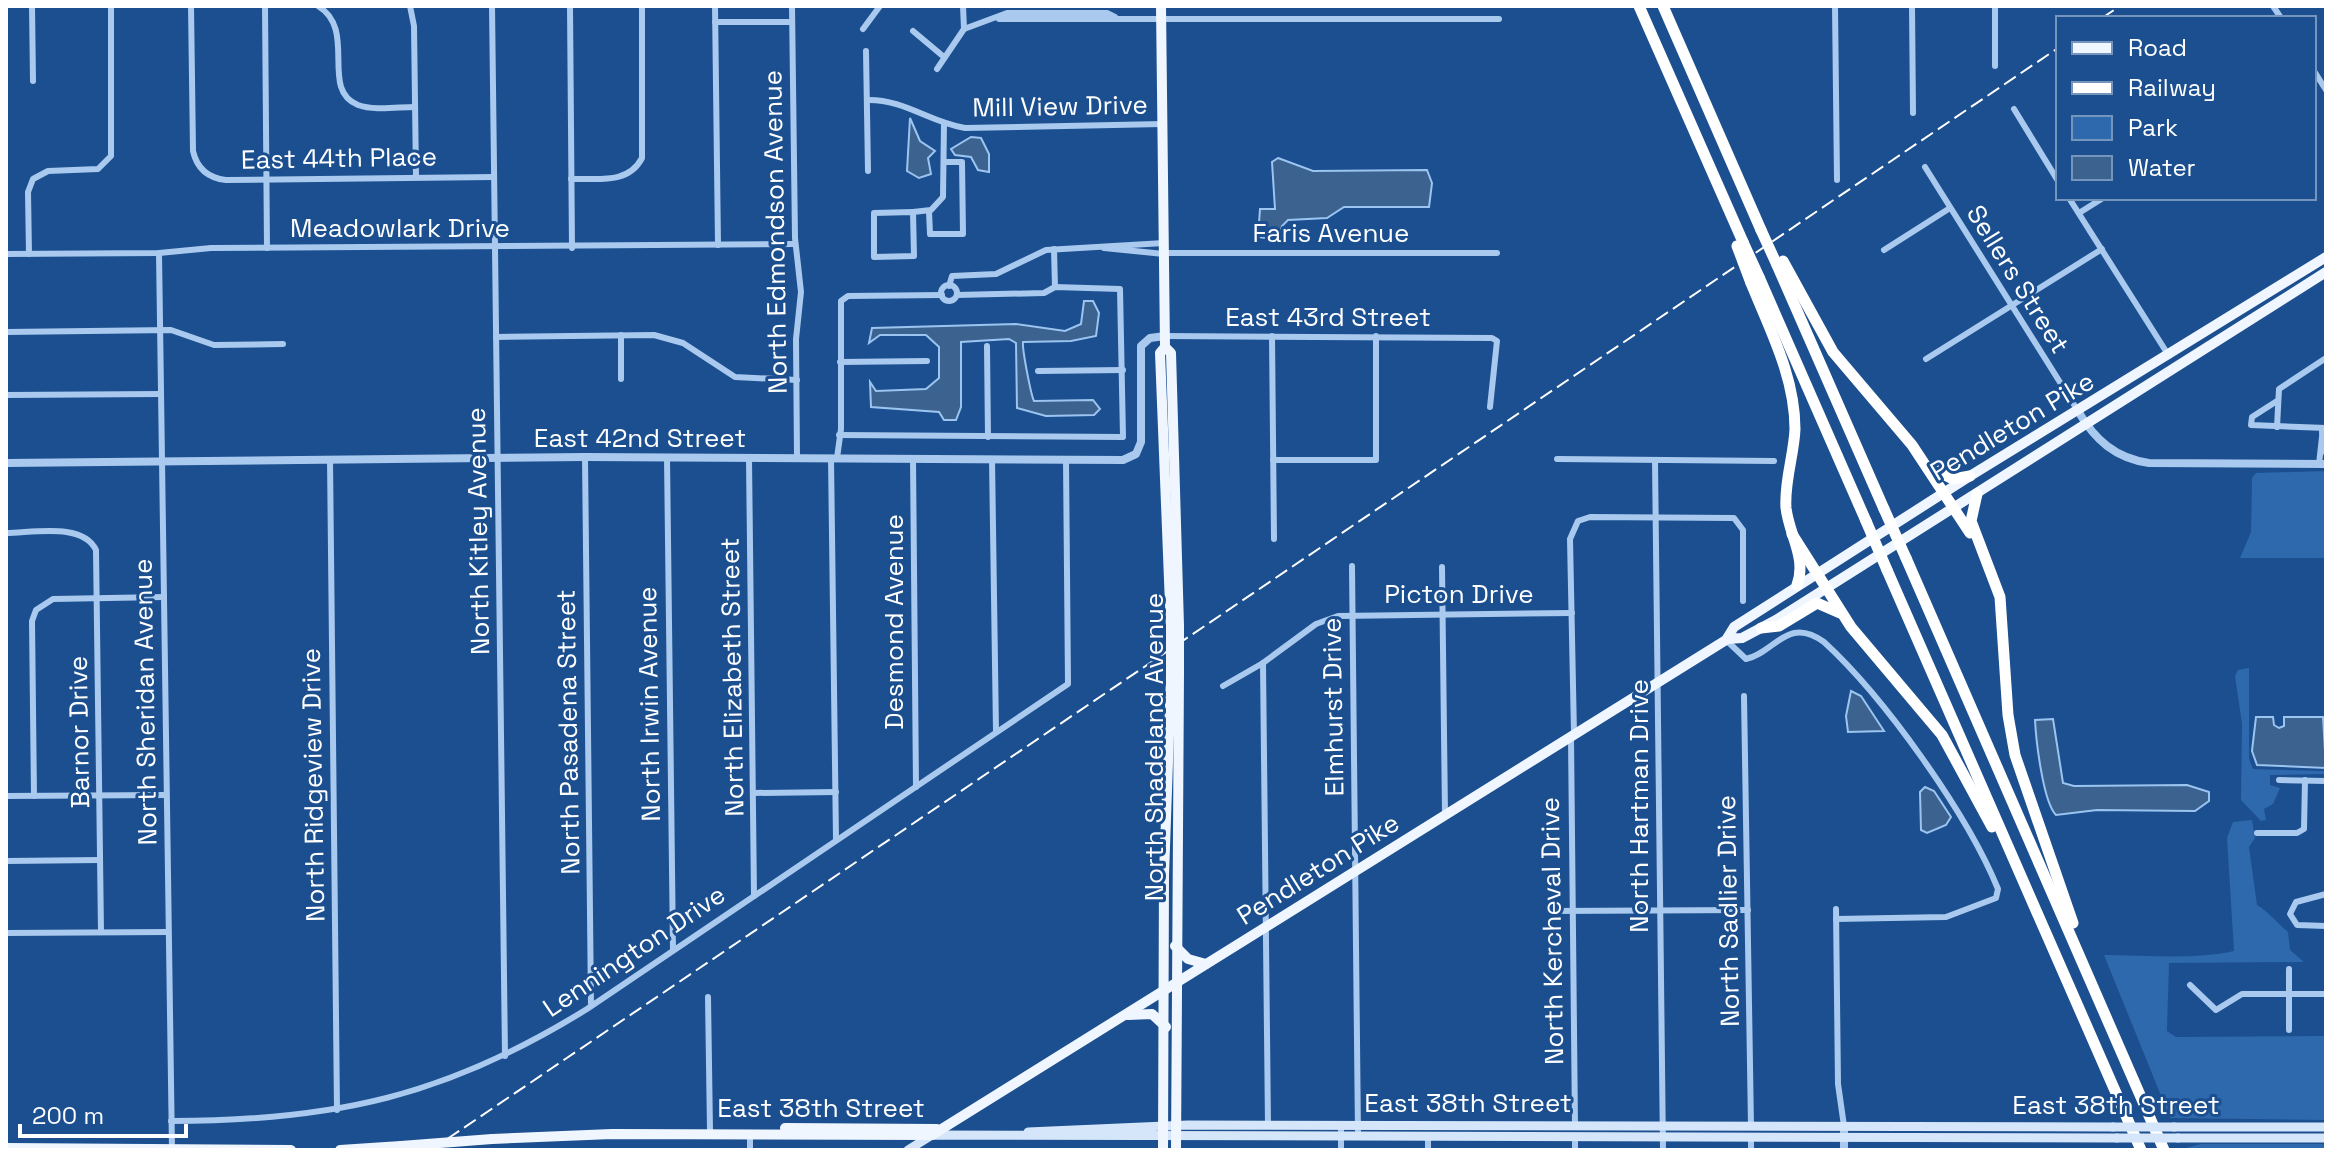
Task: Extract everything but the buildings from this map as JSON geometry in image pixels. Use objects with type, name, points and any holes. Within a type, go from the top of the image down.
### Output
[{"type":"highway","points":[[1639,6],[1755,280],[1957,723],[2024,888],[2141,1150]]},
{"type":"highway","points":[[1663,6],[1780,263],[2164,1150]]},
{"type":"highway","points":[[1780,263],[1833,352],[1928,466],[1994,573],[2002,606],[2007,705],[2017,764],[2092,981]]},
{"type":"highway","points":[[1755,280],[1791,391],[1795,433],[1786,499],[1801,567],[1797,585]]},
{"type":"highway","points":[[1928,466],[1953,479],[1970,476]]},
{"type":"highway","points":[[1977,494],[1971,521],[1982,550]]},
{"type":"highway","points":[[1792,534],[1846,619]]},
{"type":"highway","points":[[1761,628],[1779,626],[1817,603],[1834,608],[1846,619],[1942,735],[2024,888]]},
{"type":"main road","name":"North Shadeland Avenue","points":[[1161,11],[1165,341],[1160,353],[1161,398],[1175,628],[1175,983],[1170,1130],[1163,1150]]},
{"type":"main road","name":"Pendleton Pike","points":[[1726,640],[1734,627],[1797,585],[2326,257]]},
{"type":"main road","name":"Pendleton Pike","points":[[936,1133],[1726,640],[1742,638],[1827,588],[1954,509],[2084,422],[2326,272]]},
{"type":"main road","name":"North Shadeland Avenue","points":[[1175,675],[1164,861],[1170,1130],[1176,1150]]},
{"type":"main road","points":[[1175,946],[1188,959],[1206,964]]},
{"type":"main road","points":[[1122,1016],[1149,1013],[1166,1027]]},
{"type":"main road","name":"East 38th Street","points":[[1170,1130],[1268,1125],[1341,1130]]},
{"type":"main road","name":"East 38th Street","points":[[612,1134],[617,1131],[861,1126],[936,1133]]},
{"type":"main road","name":"East 38th Street","points":[[340,1150],[612,1134],[750,1136],[1170,1130],[1751,1131],[1844,1126],[2326,1127]]},
{"type":"main road","name":"East 38th Street","points":[[1358,1130],[1428,1135],[1575,1131]]},
{"type":"main road","name":"East 38th Street","points":[[1751,1131],[1844,1138],[2326,1138]]},
{"type":"main road","points":[[908,1150],[936,1133]]},
{"type":"main road","points":[[6,1148],[291,1150]]},
{"type":"street","points":[[32,6],[33,81]]},
{"type":"street","points":[[29,254],[28,192],[35,177],[48,171],[92,170],[107,163],[113,150],[111,6]]},
{"type":"street","name":"East 44th Place","points":[[191,6],[195,158],[201,169],[216,179],[494,177]]},
{"type":"street","points":[[265,6],[267,248]]},
{"type":"street","points":[[318,6],[330,16],[336,27],[339,80],[348,99],[367,107],[415,107]]},
{"type":"street","points":[[410,6],[414,26],[416,177]]},
{"type":"street","name":"North Kitley Avenue","points":[[492,6],[505,1056]]},
{"type":"street","points":[[570,6],[572,248]]},
{"type":"street","points":[[571,179],[620,177],[635,169],[642,158],[642,6]]},
{"type":"street","points":[[715,6],[718,245]]},
{"type":"street","name":"North Edmondson Avenue","points":[[792,6],[795,244],[801,292],[797,457]]},
{"type":"street","points":[[863,29],[880,6]]},
{"type":"street","points":[[937,69],[964,29],[963,6]]},
{"type":"street","points":[[1835,6],[1837,180]]},
{"type":"street","points":[[1912,6],[1913,113]]},
{"type":"street","points":[[1995,6],[1995,66]]},
{"type":"street","points":[[964,29],[999,19],[1007,13],[1107,13],[1115,17],[1161,11],[1499,19]]},
{"type":"street","points":[[715,22],[792,22]]},
{"type":"street","points":[[913,31],[944,57]]},
{"type":"street","points":[[866,51],[868,171]]},
{"type":"street","name":"Mill View Drive","points":[[867,100],[900,102],[944,123],[965,128],[1163,124]]},
{"type":"street","points":[[2014,109],[2056,178]]},
{"type":"street","points":[[913,212],[914,256],[874,257],[874,213],[929,211],[939,204],[944,194],[944,123]]},
{"type":"street","points":[[929,211],[930,234],[963,234],[962,162],[944,162]]},
{"type":"street","name":"Sellers Street","points":[[1925,167],[2078,411]]},
{"type":"street","points":[[2070,200],[2169,356]]},
{"type":"street","points":[[2079,213],[2100,200]]},
{"type":"street","points":[[1884,250],[1950,208]]},
{"type":"street","name":"Faris Avenue","points":[[1104,248],[1124,243],[1164,250]]},
{"type":"street","name":"Meadowlark Drive","points":[[6,254],[159,253],[267,248],[795,244]]},
{"type":"street","points":[[1054,249],[1055,287]]},
{"type":"street","name":"Faris Avenue","points":[[949,286],[952,276],[996,274],[1036,253],[1054,249],[1497,253]]},
{"type":"street","points":[[1926,359],[2102,249]]},
{"type":"street","name":"North Sheridan Avenue","points":[[159,253],[172,1149]]},
{"type":"street","points":[[942,295],[949,286],[957,295]]},
{"type":"street","points":[[836,840],[834,458],[839,435],[842,300],[848,296],[942,295],[949,301],[957,295],[1044,293],[1055,287],[1120,289],[1123,437],[839,435]]},
{"type":"street","points":[[6,332],[160,330],[180,332],[214,345],[283,344]]},
{"type":"street","points":[[621,335],[621,379]]},
{"type":"street","points":[[496,337],[654,335],[679,341],[721,371],[743,379],[797,380]]},
{"type":"street","points":[[1272,336],[1274,539]]},
{"type":"street","name":"East 43rd Street","points":[[1165,341],[1272,336],[1492,338],[1497,341],[1490,407]]},
{"type":"street","points":[[1273,460],[1376,460],[1376,336]]},
{"type":"street","name":"East 42nd Street","points":[[6,463],[585,457],[1123,460],[1136,454],[1141,442],[1141,346],[1150,338],[1165,341]]},
{"type":"street","points":[[987,346],[988,437]]},
{"type":"street","points":[[2277,427],[2277,401],[2283,385],[2326,358]]},
{"type":"street","points":[[840,362],[927,361]]},
{"type":"street","points":[[1038,371],[1123,370]]},
{"type":"street","points":[[6,395],[161,394]]},
{"type":"street","points":[[2277,401],[2253,415],[2250,424],[2324,429]]},
{"type":"street","points":[[2078,411],[2084,422],[2113,453],[2146,463],[2322,464],[2324,429]]},
{"type":"street","points":[[2324,429],[2326,453]]},
{"type":"street","name":"North Pasadena Street","points":[[585,457],[591,1005]]},
{"type":"street","name":"North Irwin Avenue","points":[[667,457],[673,950]]},
{"type":"street","name":"North Elizabeth Street","points":[[749,458],[754,896]]},
{"type":"street","name":"Desmond Avenue","points":[[913,458],[916,787]]},
{"type":"street","name":"North Ridgeview Drive","points":[[330,459],[337,1110]]},
{"type":"street","points":[[992,459],[996,732]]},
{"type":"street","name":"Lennington Drive","points":[[171,1121],[269,1119],[337,1110],[422,1088],[505,1056],[591,1005],[1068,684],[1066,459]]},
{"type":"street","points":[[1557,459],[1774,461]]},
{"type":"street","name":"North Hartman Drive","points":[[1655,461],[1663,1150]]},
{"type":"street","points":[[1572,613],[1570,536],[1575,525],[1583,519],[1731,517],[1739,521],[1743,532],[1743,601]]},
{"type":"street","name":"Barnor Drive","points":[[6,533],[84,536],[97,553],[101,932]]},
{"type":"street","name":"Elmhurst Drive","points":[[1352,566],[1358,1130]]},
{"type":"street","points":[[1442,567],[1445,815]]},
{"type":"street","points":[[34,796],[32,621],[36,610],[45,601],[164,597]]},
{"type":"street","name":"Picton Drive","points":[[1223,686],[1263,663],[1323,621],[1352,615],[1572,613]]},
{"type":"street","name":"North Kercheval Drive","points":[[1572,613],[1574,696],[1573,735],[1569,748],[1575,1150]]},
{"type":"street","points":[[1726,640],[1746,659],[1779,638],[1797,633],[1813,635],[1828,646],[1906,738],[1954,808],[1997,885],[1997,896],[1946,917],[1836,919]]},
{"type":"street","points":[[1263,663],[1268,1125]]},
{"type":"street","name":"North Sadlier Drive","points":[[1744,696],[1751,1150]]},
{"type":"street","points":[[2279,780],[2326,781]]},
{"type":"street","points":[[2257,833],[2297,833],[2304,829],[2305,780]]},
{"type":"street","points":[[753,793],[836,792]]},
{"type":"street","points":[[6,796],[166,795]]},
{"type":"street","points":[[6,861],[100,860]]},
{"type":"street","points":[[2326,894],[2296,902],[2290,914],[2300,926],[2326,926]]},
{"type":"street","points":[[1836,909],[1838,1084],[1844,1150]]},
{"type":"street","points":[[1551,911],[1748,910]]},
{"type":"street","points":[[6,933],[168,932]]},
{"type":"street","points":[[2289,969],[2289,1030]]},
{"type":"street","points":[[2190,985],[2218,1010],[2240,994],[2326,994]]},
{"type":"street","points":[[708,997],[710,1130]]},
{"type":"street","points":[[1341,1130],[1341,1150]]},
{"type":"street","points":[[1428,1135],[1428,1150]]},
{"type":"street","points":[[750,1136],[750,1150]]},
{"type":"green space","points":[[2326,471],[2326,558],[2240,558],[2251,532],[2252,478],[2256,473]]},
{"type":"green space","points":[[2249,668],[2249,759],[2253,769],[2326,771],[2326,774],[2270,775],[2270,785],[2280,788],[2273,804],[2264,809],[2266,820],[2261,821],[2241,800],[2242,724],[2235,676],[2238,670]]},
{"type":"green space","points":[[2252,820],[2255,838],[2249,847],[2257,905],[2288,932],[2290,950],[2304,962],[2169,963],[2167,1031],[2176,1037],[2326,1036],[2326,1120],[2170,1118],[2104,955],[2186,956],[2234,951],[2227,838],[2233,822]]},
{"type":"green space","points":[[2201,1144],[2323,1144],[2326,1150],[2178,1150]]},
{"type":"water","points":[[910,118],[920,141],[935,151],[928,158],[931,174],[919,178],[907,171]]},
{"type":"water","points":[[971,137],[981,138],[989,154],[989,172],[978,170],[971,157],[955,155],[951,149]]},
{"type":"water","points":[[1278,158],[1313,171],[1427,170],[1432,183],[1429,207],[1344,207],[1327,218],[1288,220],[1282,226],[1278,240],[1258,237],[1260,209],[1275,209],[1272,162]]},
{"type":"water","points":[[1084,301],[1093,301],[1099,313],[1096,336],[1071,341],[1023,342],[1023,346],[1034,401],[1093,400],[1100,409],[1094,415],[1046,416],[1017,408],[1016,343],[1009,339],[961,342],[961,407],[956,420],[944,420],[939,412],[871,407],[870,382],[876,391],[926,389],[939,378],[939,347],[926,335],[880,335],[869,343],[872,328],[1016,324],[1065,331],[1081,324]]},
{"type":"water","points":[[1851,691],[1861,696],[1884,731],[1848,732],[1846,716]]},
{"type":"water","points":[[2256,717],[2273,717],[2274,725],[2279,728],[2284,726],[2284,717],[2323,717],[2326,768],[2257,765],[2252,751]]},
{"type":"water","points":[[2053,719],[2063,783],[2074,786],[2187,785],[2209,792],[2209,801],[2195,811],[2097,810],[2056,815],[2044,785],[2035,720]]},
{"type":"water","points":[[1925,787],[1934,791],[1951,817],[1946,825],[1927,833],[1921,830],[1920,792]]},
{"type":"railway","points":[[2105,16],[2120,6]]},
{"type":"railway","points":[[431,1150],[2056,49]]}]
